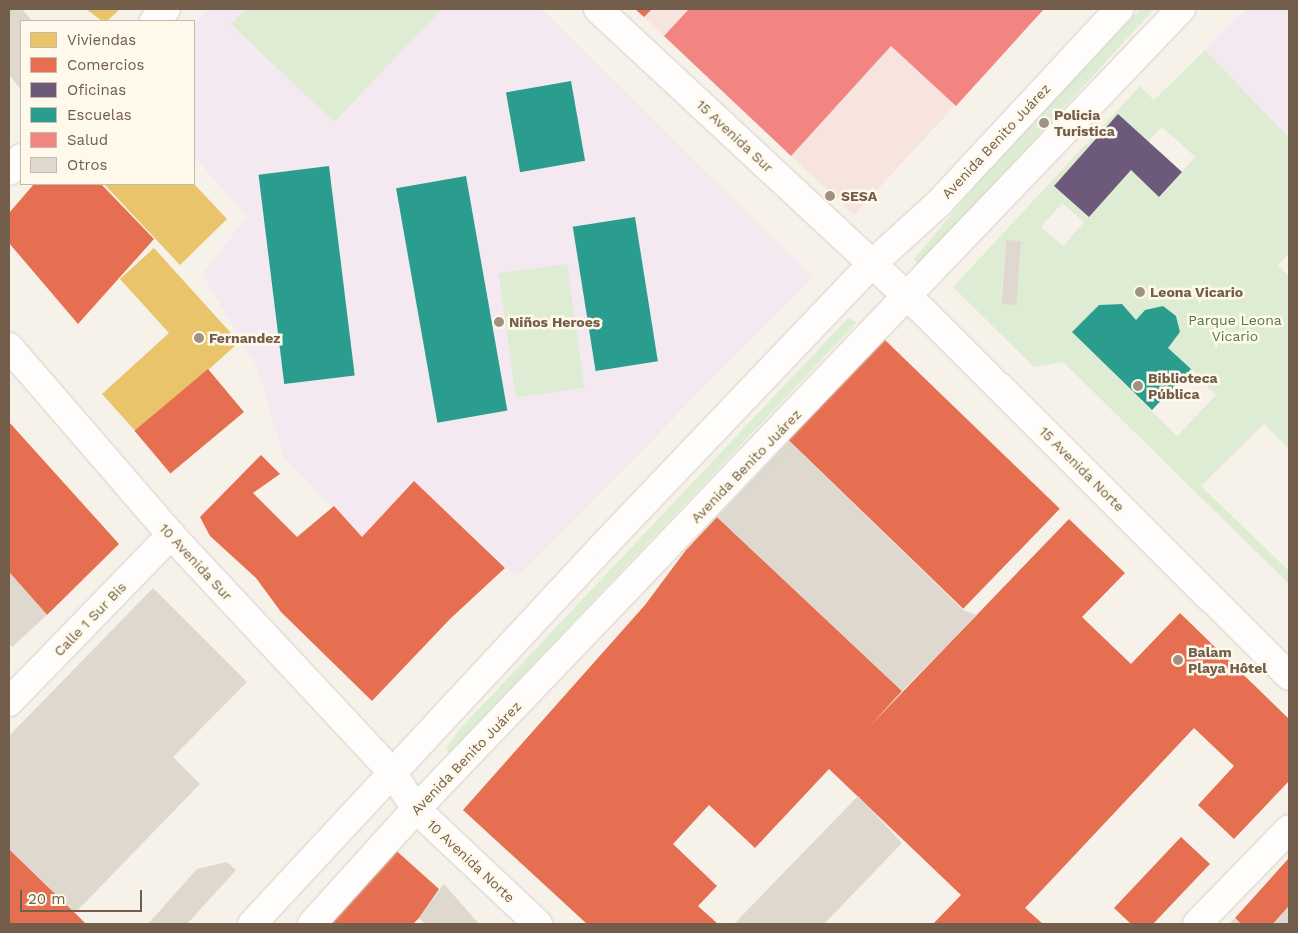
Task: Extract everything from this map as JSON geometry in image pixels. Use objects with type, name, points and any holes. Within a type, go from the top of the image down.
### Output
[{"type":"street","points":[[155,20],[166,9]]},
{"type":"street","name":"15 Avenida Sur","points":[[598,9],[872,264]]},
{"type":"street","name":"Avenida Benito Juárez","points":[[252,924],[391,771],[872,264],[939,203],[1119,9]]},
{"type":"street","name":"Avenida Benito Juárez","points":[[312,924],[416,809],[1181,9]]},
{"type":"street","points":[[9,171],[20,159]]},
{"type":"street","name":"15 Avenida Norte","points":[[872,264],[1289,676]]},
{"type":"street","name":"10 Avenida Sur","points":[[9,347],[171,535],[391,771]]},
{"type":"street","name":"Calle 1 Sur Bis","points":[[9,702],[171,535]]},
{"type":"street","name":"10 Avenida Norte","points":[[391,771],[416,809],[538,924]]},
{"type":"street","points":[[1197,924],[1289,830]]},
{"type":"shaded area","name":"Niños Heroes","points":[[208,9],[541,9],[813,277],[517,577],[414,481],[362,537],[284,458],[257,367],[202,274],[247,217],[195,157],[195,24]]},
{"type":"shaded area","points":[[652,9],[1044,9],[854,215],[644,17]]},
{"type":"shaded area","points":[[1246,9],[1289,9],[1289,138],[1205,50]]},
{"type":"green space","points":[[246,9],[442,9],[334,122],[231,24]]},
{"type":"green space","points":[[1140,9],[1154,9],[920,265],[914,259],[989,169]]},
{"type":"green space","name":"Parque Leona Vicario","points":[[1205,50],[1289,138],[1289,253],[1278,265],[1289,277],[1289,449],[1264,424],[1201,486],[1289,571],[1289,584],[1063,362],[1034,367],[953,287],[1140,86],[1154,100]],"holes":[[[1118,115],[1148,142],[1162,127],[1195,157],[1159,197],[1131,170],[1089,217],[1054,186]],[[1062,203],[1084,222],[1063,246],[1041,227]],[[1006,240],[1021,242],[1016,305],[1001,303]],[[1122,304],[1136,320],[1145,310],[1163,306],[1176,316],[1180,332],[1168,348],[1216,395],[1177,436],[1072,332],[1099,305]]]},
{"type":"green space","points":[[567,264],[584,388],[516,397],[499,274]]},
{"type":"green space","points":[[848,318],[857,322],[449,753],[446,748],[459,730]]},
{"type":"building: Viviendas","points":[[86,9],[120,9],[108,20],[101,20]]},
{"type":"building: Viviendas","points":[[105,185],[195,185],[227,219],[180,265]]},
{"type":"building: Viviendas","name":"Fernandez","points":[[154,248],[239,342],[138,434],[102,394],[169,333],[120,279]]},
{"type":"building: Comercios","points":[[635,9],[652,9],[644,17]]},
{"type":"building: Comercios","points":[[33,185],[102,185],[154,239],[78,324],[9,243],[9,213]]},
{"type":"building: Comercios","points":[[885,340],[1060,509],[963,609],[788,440]]},
{"type":"building: Comercios","points":[[208,369],[244,412],[170,474],[134,431]]},
{"type":"building: Comercios","points":[[9,422],[119,544],[47,615],[9,572]]},
{"type":"building: Comercios","points":[[261,455],[280,474],[253,493],[297,537],[334,506],[362,537],[414,481],[505,568],[450,619],[372,701],[281,612],[256,578],[210,536],[200,517]]},
{"type":"building: Comercios","points":[[717,517],[902,691],[869,727],[1069,519],[1125,573],[1082,617],[1131,664],[1180,613],[1289,719],[1289,781],[1234,839],[1198,805],[1234,766],[1194,728],[1025,908],[1043,924],[933,924],[961,895],[829,769],[755,848],[709,805],[673,844],[717,886],[698,906],[718,924],[587,924],[463,810],[645,605],[686,550]]},
{"type":"building: Comercios","points":[[1181,837],[1210,864],[1153,924],[1131,924],[1114,908]]},
{"type":"building: Comercios","points":[[391,846],[439,889],[419,918],[413,924],[322,924]]},
{"type":"building: Comercios","points":[[9,849],[75,913],[86,924],[9,924]]},
{"type":"building: Comercios","points":[[1289,858],[1289,906],[1273,924],[1241,924],[1235,918]]},
{"type":"building: Oficinas","points":[[1118,114],[1182,172],[1159,197],[1131,170],[1089,217],[1054,186]]},
{"type":"building: Escuelas","points":[[571,81],[585,161],[520,172],[506,92]]},
{"type":"building: Escuelas","points":[[329,166],[355,375],[284,384],[259,175]]},
{"type":"building: Escuelas","points":[[466,176],[507,410],[437,423],[396,188]]},
{"type":"building: Escuelas","points":[[635,217],[658,361],[596,371],[573,227]]},
{"type":"building: Escuelas","points":[[1122,304],[1136,320],[1145,310],[1163,306],[1176,316],[1180,332],[1168,348],[1191,369],[1152,410],[1072,332],[1099,305]]},
{"type":"building: Salud","points":[[689,9],[1044,9],[956,106],[891,46],[791,156],[664,36]]},
{"type":"building: Otros","points":[[9,9],[22,9],[31,20],[20,20],[20,89],[9,74]]},
{"type":"building: Otros","points":[[1006,240],[1021,241],[1016,305],[1002,304]]},
{"type":"building: Otros","points":[[789,441],[963,610],[977,615],[902,691],[717,517]]},
{"type":"building: Otros","points":[[9,572],[47,615],[12,647],[9,643]]},
{"type":"building: Otros","points":[[153,588],[247,682],[173,757],[200,784],[75,913],[9,849],[9,736]]},
{"type":"building: Otros","points":[[858,796],[902,843],[824,924],[734,924]]},
{"type":"building: Otros","points":[[227,862],[236,870],[187,924],[148,924],[197,869]]},
{"type":"building: Otros","points":[[444,884],[479,924],[425,924],[419,918]]},
{"type":"building: Otros","points":[[1289,906],[1289,924],[1273,924]]},
{"type":"building: Otros","points":[[1235,918],[1241,924],[1229,924]]},
{"type":"place","name":"Policia Turistica","points":[[1044,123]]},
{"type":"place","name":"SESA","points":[[830,196]]},
{"type":"place","name":"Leona Vicario","points":[[1140,292]]},
{"type":"place","name":"Niños Heroes","points":[[499,322]]},
{"type":"place","name":"Fernandez","points":[[199,338]]},
{"type":"place","name":"Biblioteca Pública","points":[[1138,386]]},
{"type":"place","name":"Balam Playa Hôtel","points":[[1178,660]]}]
